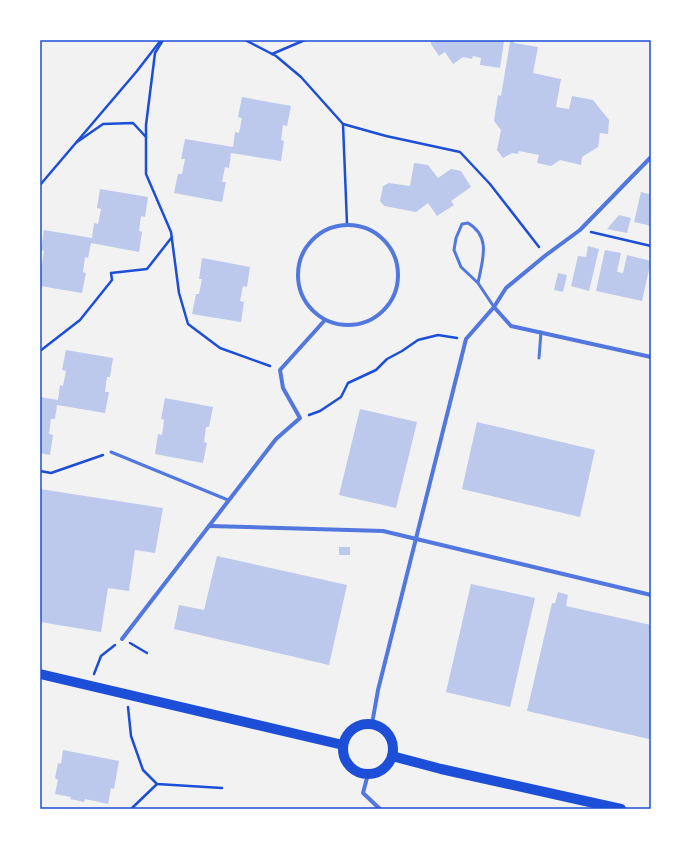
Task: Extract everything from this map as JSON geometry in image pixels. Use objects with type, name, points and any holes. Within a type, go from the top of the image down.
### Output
[{"type":"main road","points":[[40,674],[343,745]]},
{"type":"main road","points":[[372,724],[387,732],[391,739],[393,748],[392,756],[383,769],[368,774],[361,773],[354,770],[345,759],[343,745],[345,737],[356,726],[372,724]]},
{"type":"main road","points":[[392,756],[621,809]]},
{"type":"street","points":[[372,724],[378,690],[466,339],[494,307],[506,288],[546,255],[580,230],[651,157]]},
{"type":"street","points":[[347,224],[362,226],[376,233],[388,243],[395,256],[398,271],[398,286],[392,300],[382,312],[370,320],[355,325],[340,324],[325,320],[312,310],[302,296],[298,280],[299,263],[305,248],[316,236],[331,227],[347,224]]},
{"type":"street","points":[[494,307],[511,326],[651,357]]},
{"type":"street","points":[[122,639],[276,439],[300,418],[283,388],[280,370],[325,320]]},
{"type":"street","points":[[209,526],[383,532],[651,595]]},
{"type":"street","points":[[368,774],[363,792],[380,809]]},
{"type":"lane","points":[[478,283],[484,251],[483,240],[476,228],[468,223],[462,224],[456,238],[454,250],[461,267],[478,283],[494,307]]},
{"type":"lane","points":[[539,358],[541,332]]},
{"type":"lane","points":[[111,452],[228,500]]},
{"type":"path","points":[[162,40],[155,53],[146,125],[146,174],[171,232],[179,293],[188,324],[220,348],[280,370]]},
{"type":"path","points":[[40,185],[162,40]]},
{"type":"path","points":[[245,40],[271,54],[301,77],[343,124],[386,136],[460,152],[490,184],[546,255]]},
{"type":"path","points":[[271,54],[305,40]]},
{"type":"path","points":[[73,145],[103,124],[133,123],[146,138]]},
{"type":"path","points":[[343,124],[347,224]]},
{"type":"path","points":[[580,230],[651,246]]},
{"type":"path","points":[[40,351],[80,320],[112,280],[111,273],[147,269],[172,237]]},
{"type":"path","points":[[300,418],[320,411],[340,397],[348,383],[376,370],[387,359],[418,340],[438,334],[466,339]]},
{"type":"path","points":[[40,471],[51,473],[111,452]]},
{"type":"path","points":[[90,686],[101,656],[122,639],[147,653]]},
{"type":"path","points":[[127,695],[131,736],[143,770],[157,784],[222,788]]},
{"type":"path","points":[[131,809],[157,784]]},
{"type":"building","points":[[431,40],[515,40],[514,43],[538,47],[533,73],[561,79],[556,107],[569,109],[572,96],[593,100],[609,120],[608,134],[600,133],[598,147],[582,157],[581,165],[560,160],[551,166],[537,163],[539,155],[519,151],[518,154],[512,153],[503,158],[497,150],[501,130],[494,121],[498,95],[501,96],[510,42],[504,41],[500,68],[480,65],[481,58],[473,56],[472,59],[463,57],[453,64],[445,52],[439,56],[431,44]]},
{"type":"building","points":[[242,97],[291,106],[287,126],[283,125],[281,140],[284,141],[281,161],[231,153],[229,168],[225,167],[222,182],[226,182],[222,202],[174,193],[178,174],[182,174],[185,159],[181,159],[185,139],[233,147],[235,132],[239,133],[242,118],[238,117]]},
{"type":"building","points":[[414,163],[428,165],[438,178],[451,169],[461,171],[471,187],[451,201],[454,205],[437,216],[428,203],[416,212],[384,206],[380,201],[383,186],[389,183],[410,186]]},
{"type":"building","points":[[650,187],[651,226],[634,222],[641,192],[649,194]]},
{"type":"building","points":[[100,189],[148,197],[145,217],[141,216],[139,231],[142,232],[139,252],[91,243],[88,258],[85,257],[83,272],[86,273],[82,293],[40,286],[40,265],[42,265],[44,251],[41,250],[44,230],[92,238],[94,223],[98,224],[101,209],[97,208]]},
{"type":"building","points":[[619,215],[631,218],[627,233],[607,229]]},
{"type":"building","points":[[588,246],[599,249],[589,291],[571,286],[578,256],[586,257]]},
{"type":"building","points":[[605,250],[621,253],[617,272],[623,273],[627,255],[651,261],[642,301],[596,291]]},
{"type":"building","points":[[202,258],[250,267],[247,287],[243,286],[240,301],[244,302],[241,322],[192,314],[196,294],[199,294],[202,279],[199,279]]},
{"type":"building","points":[[558,273],[567,275],[563,292],[554,290]]},
{"type":"building","points":[[66,350],[113,358],[110,377],[107,377],[105,392],[109,392],[105,413],[57,405],[55,419],[51,419],[49,434],[53,435],[50,455],[40,453],[40,397],[58,400],[60,385],[63,386],[66,371],[62,370]]},
{"type":"building","points":[[165,398],[213,407],[209,427],[206,427],[204,442],[207,443],[203,463],[155,454],[158,434],[162,435],[164,420],[161,419]]},
{"type":"building","points":[[360,409],[417,422],[396,508],[339,495]]},
{"type":"building","points":[[477,422],[595,450],[580,517],[462,489]]},
{"type":"building","points":[[40,489],[163,508],[155,553],[135,550],[129,591],[108,588],[101,632],[40,622]]},
{"type":"building","points":[[339,547],[350,547],[350,555],[339,555]]},
{"type":"building","points":[[217,556],[347,585],[329,665],[174,629],[179,605],[204,610]]},
{"type":"building","points":[[471,584],[535,598],[510,707],[446,692]]},
{"type":"building","points":[[558,592],[568,595],[566,606],[651,625],[651,730],[649,739],[527,711],[552,603],[555,603]]},
{"type":"building","points":[[63,750],[119,761],[114,789],[111,788],[108,804],[85,799],[84,802],[70,799],[71,797],[55,794],[58,780],[55,778],[58,763],[61,764]]}]
